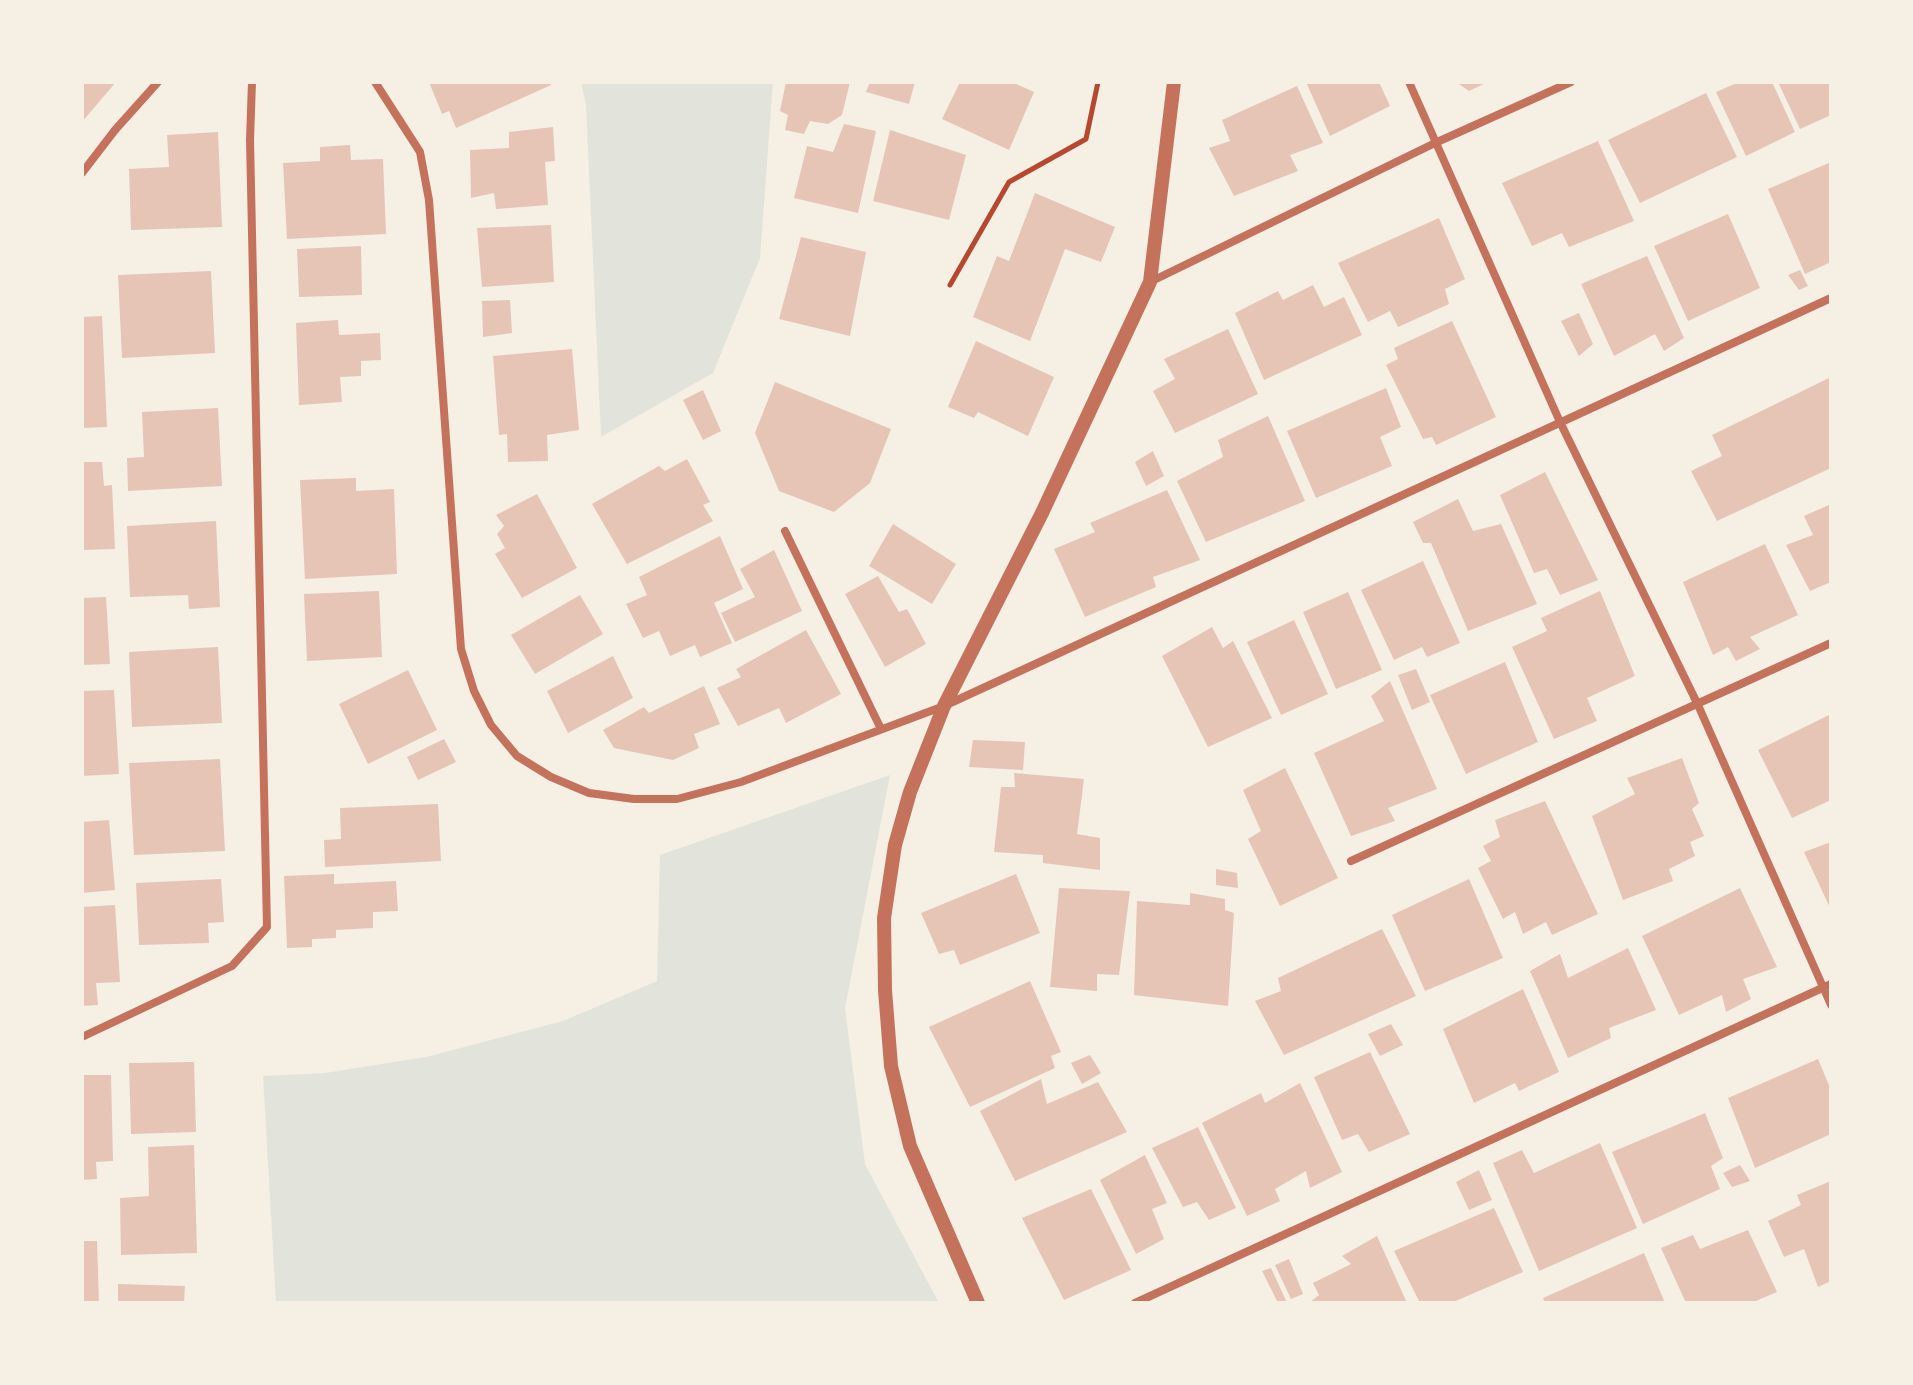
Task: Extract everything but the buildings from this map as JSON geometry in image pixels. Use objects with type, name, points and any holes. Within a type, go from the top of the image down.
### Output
[{"type":"street","points":[[82,173],[158,82]]},
{"type":"street","points":[[82,1037],[232,966],[267,927],[250,156],[252,82]]},
{"type":"street","points":[[375,82],[420,152],[429,200],[461,649],[474,691],[491,725],[517,756],[551,777],[589,793],[634,799],[677,799],[741,782],[944,706],[1831,298]]},
{"type":"street","points":[[978,1303],[910,1146],[891,1066],[885,990],[884,918],[895,845],[910,792],[944,706],[1042,513],[1150,282],[1174,82]]},
{"type":"street","points":[[1409,82],[1560,422],[1698,705],[1827,986],[1831,1005]]},
{"type":"street","points":[[1150,282],[1435,143],[1571,82]]},
{"type":"street","points":[[785,531],[881,729]]},
{"type":"street","points":[[1351,861],[1831,643]]},
{"type":"street","points":[[1135,1303],[1827,986]]},
{"type":"path","points":[[950,285],[1009,182],[1086,139],[1098,82]]},
{"type":"shaded area","points":[[581,82],[773,82],[760,258],[713,373],[601,437],[586,105]]},
{"type":"shaded area","points":[[890,775],[845,1008],[865,1164],[939,1303],[276,1303],[263,1076],[325,1073],[426,1057],[563,1021],[657,981],[660,855]]}]
